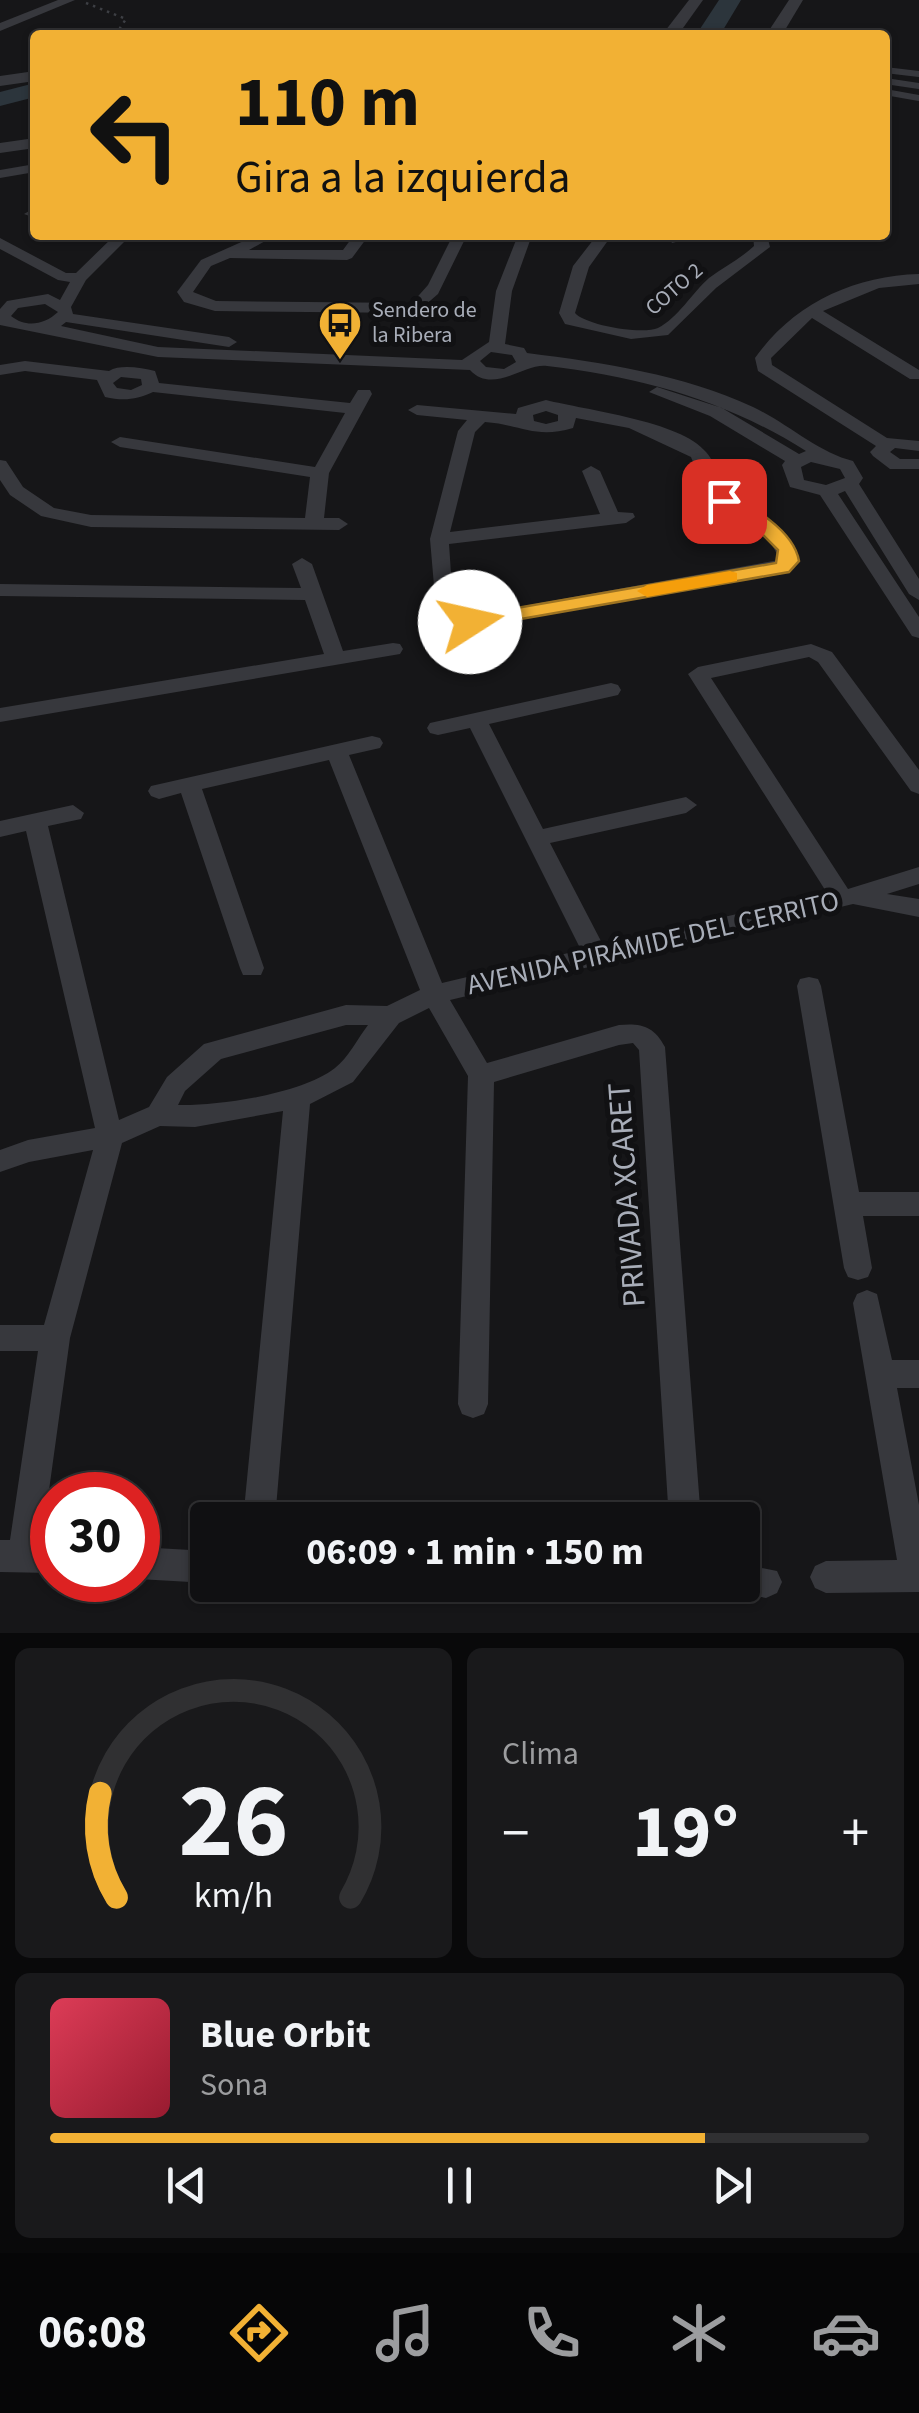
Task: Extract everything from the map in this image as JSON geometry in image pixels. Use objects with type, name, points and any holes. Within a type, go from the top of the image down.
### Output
[{"type":"street","points":[[0,27],[69,0]]},
{"type":"street","points":[[674,30],[696,0]]},
{"type":"street","points":[[777,30],[796,0]]},
{"type":"street","points":[[0,82],[30,77]]},
{"type":"street","points":[[0,148],[30,144]]},
{"type":"street","points":[[0,174],[30,169]]},
{"type":"street","points":[[46,327],[71,278],[118,240]]},
{"type":"street","points":[[257,240],[197,271],[185,292],[190,300],[215,306],[398,311],[416,308],[430,298],[443,260],[457,240]]},
{"type":"street","points":[[224,254],[347,256],[358,240]]},
{"type":"street","points":[[496,347],[504,291],[524,240]]},
{"type":"street","name":"COTO 2","points":[[601,240],[581,266],[567,312],[571,321],[644,336],[662,332],[718,279],[750,260],[762,248],[761,240]]},
{"type":"street","points":[[0,242],[71,278]]},
{"type":"street","points":[[919,279],[904,278],[845,294],[813,312],[767,351],[764,368],[907,465],[919,482]]},
{"type":"street","points":[[0,292],[220,341],[472,360],[489,374],[529,385],[641,373],[692,386],[772,420],[850,476],[919,594]]},
{"type":"street","points":[[23,300],[3,308],[6,322],[158,352],[472,360],[496,347],[511,348],[529,385],[531,427],[554,429],[566,424],[562,374]]},
{"type":"street","points":[[813,312],[916,375]]},
{"type":"street","points":[[0,338],[14,326]]},
{"type":"street","points":[[128,347],[114,374],[104,382],[111,393],[133,395],[150,381],[158,352]]},
{"type":"street","points":[[0,370],[25,366],[114,374]]},
{"type":"street","points":[[562,409],[620,417],[668,435],[699,454],[703,472],[724,501],[761,523],[787,548],[789,561],[782,568],[470,622],[443,605],[440,539],[467,431],[481,415],[529,385],[562,374],[682,399],[750,430],[796,460],[825,456]]},
{"type":"street","points":[[150,381],[359,402],[320,474],[314,523]]},
{"type":"street","points":[[417,410],[481,415]]},
{"type":"street","points":[[826,491],[882,448],[899,441],[919,446]]},
{"type":"street","points":[[120,442],[320,474]]},
{"type":"street","points":[[796,460],[789,471],[796,482],[826,491],[919,632]]},
{"type":"street","points":[[0,464],[16,491],[48,512],[91,521],[339,524]]},
{"type":"street","points":[[850,476],[907,465]]},
{"type":"street","points":[[440,539],[618,518],[591,471]]},
{"type":"street","points":[[302,564],[336,660]]},
{"type":"street","points":[[0,590],[32,594],[312,594]]},
{"type":"street","points":[[0,715],[393,649]]},
{"type":"street","points":[[919,786],[825,657],[811,650],[698,674],[848,897],[919,908]]},
{"type":"street","points":[[438,728],[612,690]]},
{"type":"street","points":[[477,722],[595,954]]},
{"type":"street","points":[[159,791],[372,743]]},
{"type":"street","points":[[337,752],[434,994],[480,1076],[473,1404]]},
{"type":"street","points":[[190,786],[252,968]]},
{"type":"street","points":[[536,838],[686,805]]},
{"type":"street","points":[[0,828],[73,812]]},
{"type":"street","points":[[26,1556],[56,1338],[110,1136],[35,820]]},
{"type":"street","name":"AVENIDA PIRÁMIDE DEL CERRITO","points":[[0,1162],[28,1151],[110,1136],[158,1115],[195,1116],[297,1098],[344,1075],[390,1016],[434,994],[848,897],[919,875]]},
{"type":"street","points":[[809,986],[858,1268]]},
{"type":"street","name":"AVENIDA PIRÁMIDE DEL CERRITO","points":[[158,1115],[176,1084],[214,1052],[346,1015],[390,1016]]},
{"type":"street","name":"PRIVADA XCARET","points":[[480,1076],[620,1035],[640,1033],[652,1047],[684,1502]]},
{"type":"street","points":[[262,1502],[297,1098]]},
{"type":"street","points":[[849,1204],[919,1204]]},
{"type":"street","points":[[826,1577],[918,1576],[867,1303]]},
{"type":"street","points":[[0,1338],[56,1338]]},
{"type":"street","points":[[881,1374],[919,1374]]},
{"type":"street","points":[[160,1564],[190,1566]]},
{"type":"lane","points":[[890,71],[919,74]]},
{"type":"lane","points":[[890,82],[919,86]]},
{"type":"lane","points":[[890,93],[919,98]]},
{"type":"path","points":[[78,0],[126,19],[120,28],[124,30]]},
{"type":"waterway","points":[[711,30],[730,0]]},
{"type":"waterway","points":[[0,99],[30,91]]},
{"type":"slow traffic","points":[[647,591],[730,577]]},
{"type":"place","name":"Sendero de la Ribera","points":[[340,361]]},
{"type":"route","points":[[470,622],[782,568],[789,561],[787,548],[761,523],[724,501]]}]
